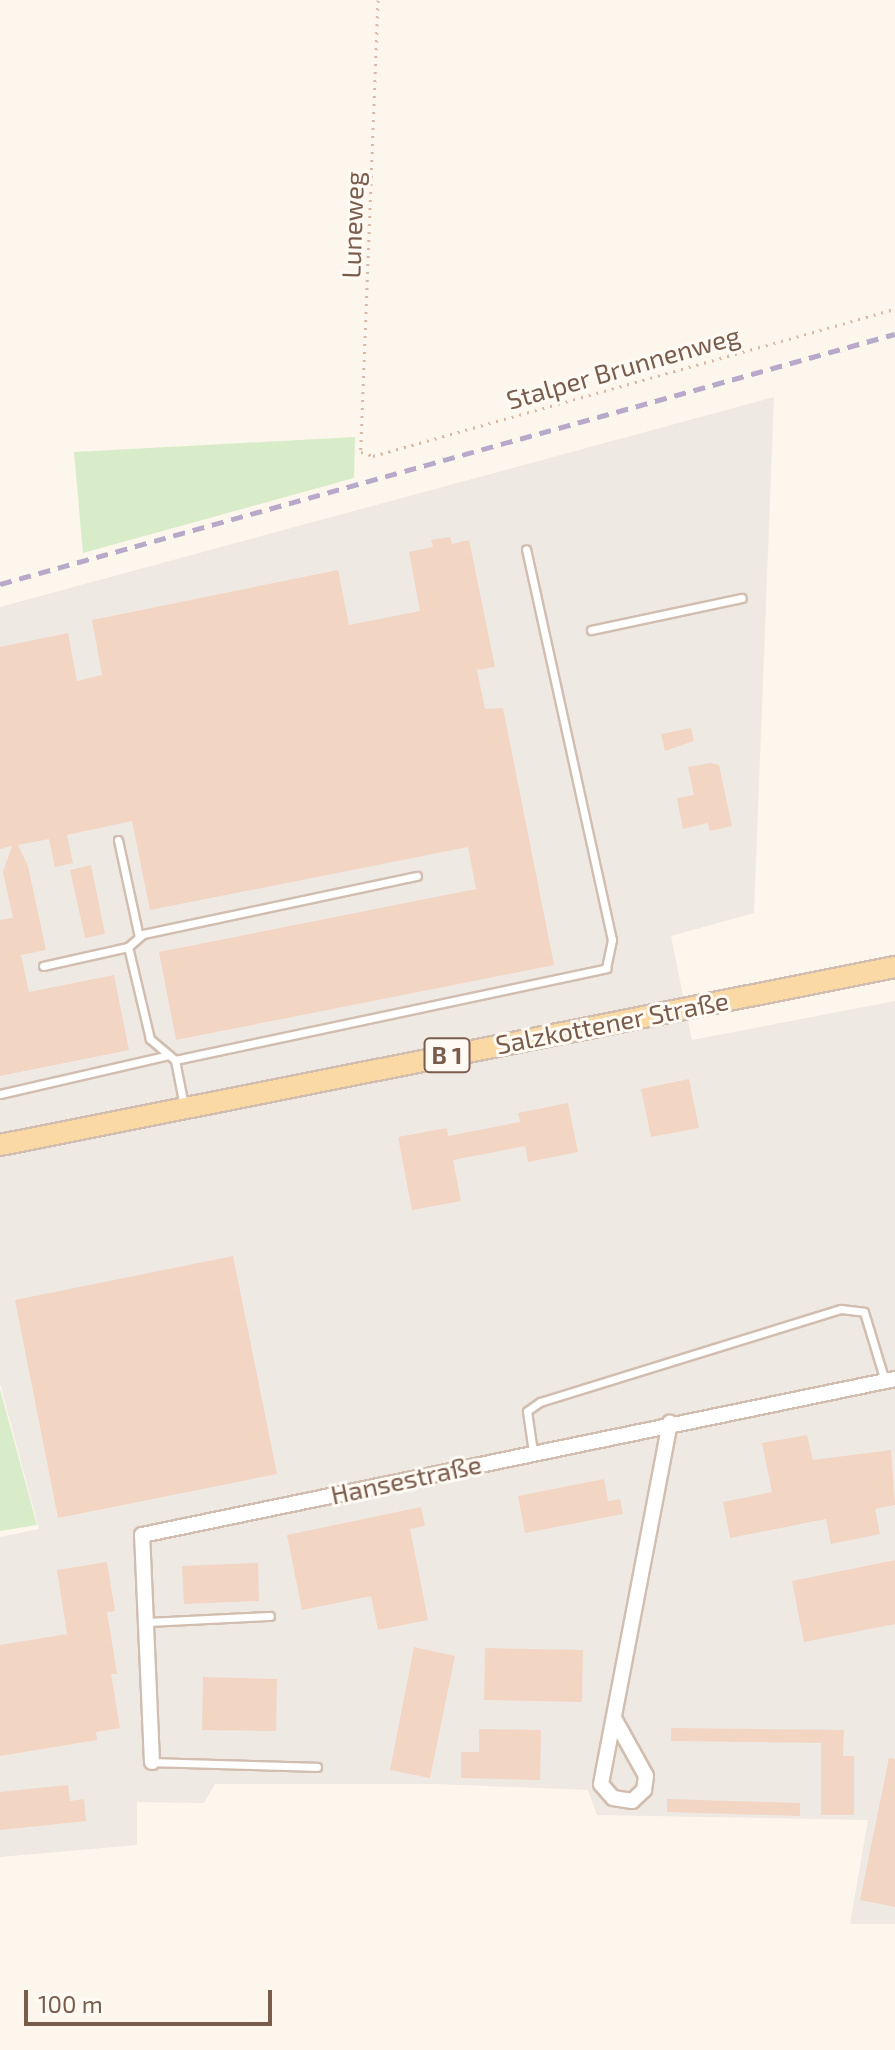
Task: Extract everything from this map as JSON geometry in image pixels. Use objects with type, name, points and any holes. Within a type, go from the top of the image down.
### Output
[{"type":"main road","name":"Salzkottener Straße","points":[[0,1145],[895,967]]},
{"type":"street","name":"Hansestraße","points":[[146,1622],[142,1535],[670,1423],[890,1380]]},
{"type":"street","points":[[615,1720],[646,1776],[644,1790],[632,1801],[613,1798],[601,1784],[670,1423]]},
{"type":"street","points":[[146,1622],[152,1762]]},
{"type":"lane","points":[[0,1094],[606,968],[612,940],[526,549]]},
{"type":"lane","points":[[591,630],[742,598]]},
{"type":"lane","points":[[118,840],[139,937]]},
{"type":"lane","points":[[43,966],[128,947],[139,937],[417,876]]},
{"type":"lane","points":[[128,947],[150,1039],[172,1058],[185,1108]]},
{"type":"lane","points":[[533,1452],[527,1411],[540,1402],[841,1309],[864,1312],[890,1380]]},
{"type":"lane","points":[[146,1622],[270,1616]]},
{"type":"lane","points":[[152,1762],[317,1767]]},
{"type":"path","name":"Luneweg","points":[[361,452],[378,0]]},
{"type":"path","name":"Stalper Brunnenweg","points":[[361,452],[373,456],[895,309]]},
{"type":"shaded area","points":[[774,397],[754,913],[671,936],[692,1040],[895,1001],[895,1924],[850,1924],[868,1820],[597,1815],[588,1790],[438,1784],[215,1784],[204,1803],[137,1802],[137,1845],[0,1857],[0,1537],[39,1529],[0,1384],[0,607]]},
{"type":"green space","points":[[355,437],[354,478],[83,553],[74,452]]},
{"type":"green space","points":[[0,1389],[37,1525],[0,1531]]},
{"type":"building","points":[[450,537],[452,544],[469,540],[495,667],[477,670],[485,709],[503,708],[554,965],[176,1040],[159,952],[476,889],[468,847],[150,910],[132,821],[67,835],[73,863],[55,867],[49,839],[18,845],[28,866],[46,950],[21,955],[29,992],[114,975],[129,1050],[0,1076],[0,920],[13,918],[3,872],[12,846],[0,849],[0,647],[68,633],[77,681],[102,675],[92,620],[338,570],[349,625],[420,611],[409,552],[433,547],[431,540]]},
{"type":"building","points":[[691,728],[694,741],[665,751],[661,734]]},
{"type":"building","points":[[711,763],[719,765],[732,826],[710,831],[708,823],[683,829],[677,798],[694,795],[688,767]]},
{"type":"building","points":[[91,865],[105,934],[85,938],[70,870]]},
{"type":"building","points":[[689,1079],[699,1128],[651,1137],[641,1089]]},
{"type":"building","points":[[568,1103],[578,1152],[528,1162],[525,1146],[453,1160],[461,1201],[412,1210],[398,1137],[447,1128],[448,1136],[520,1122],[518,1113]]},
{"type":"building","points":[[233,1256],[277,1474],[58,1518],[15,1300]]},
{"type":"building","points":[[807,1435],[813,1460],[891,1450],[895,1505],[875,1509],[880,1534],[831,1544],[826,1519],[730,1538],[723,1502],[772,1492],[762,1443]]},
{"type":"building","points":[[604,1479],[608,1501],[620,1499],[623,1514],[525,1533],[518,1496]]},
{"type":"building","points":[[421,1507],[425,1526],[410,1529],[428,1620],[378,1630],[371,1596],[302,1610],[287,1535]]},
{"type":"building","points":[[895,1560],[895,1624],[804,1642],[792,1581]]},
{"type":"building","points":[[107,1562],[115,1611],[107,1612],[117,1674],[111,1674],[120,1728],[96,1732],[97,1740],[0,1756],[0,1645],[67,1634],[57,1570]]},
{"type":"building","points":[[258,1563],[259,1601],[184,1604],[182,1566]]},
{"type":"building","points":[[414,1647],[455,1656],[430,1778],[390,1770]]},
{"type":"building","points":[[485,1648],[583,1650],[582,1702],[484,1700]]},
{"type":"building","points":[[203,1677],[277,1679],[276,1731],[202,1730]]},
{"type":"building","points":[[671,1728],[844,1730],[843,1756],[854,1756],[854,1815],[821,1815],[821,1743],[671,1741]]},
{"type":"building","points":[[479,1729],[541,1730],[540,1780],[461,1778],[461,1752],[479,1752]]},
{"type":"building","points":[[889,1758],[895,1759],[895,1907],[860,1900]]},
{"type":"building","points":[[68,1785],[70,1801],[84,1799],[86,1821],[0,1830],[0,1792]]},
{"type":"building","points":[[667,1799],[800,1803],[800,1816],[667,1812]]},
{"type":"railway","points":[[0,584],[895,334]]}]
